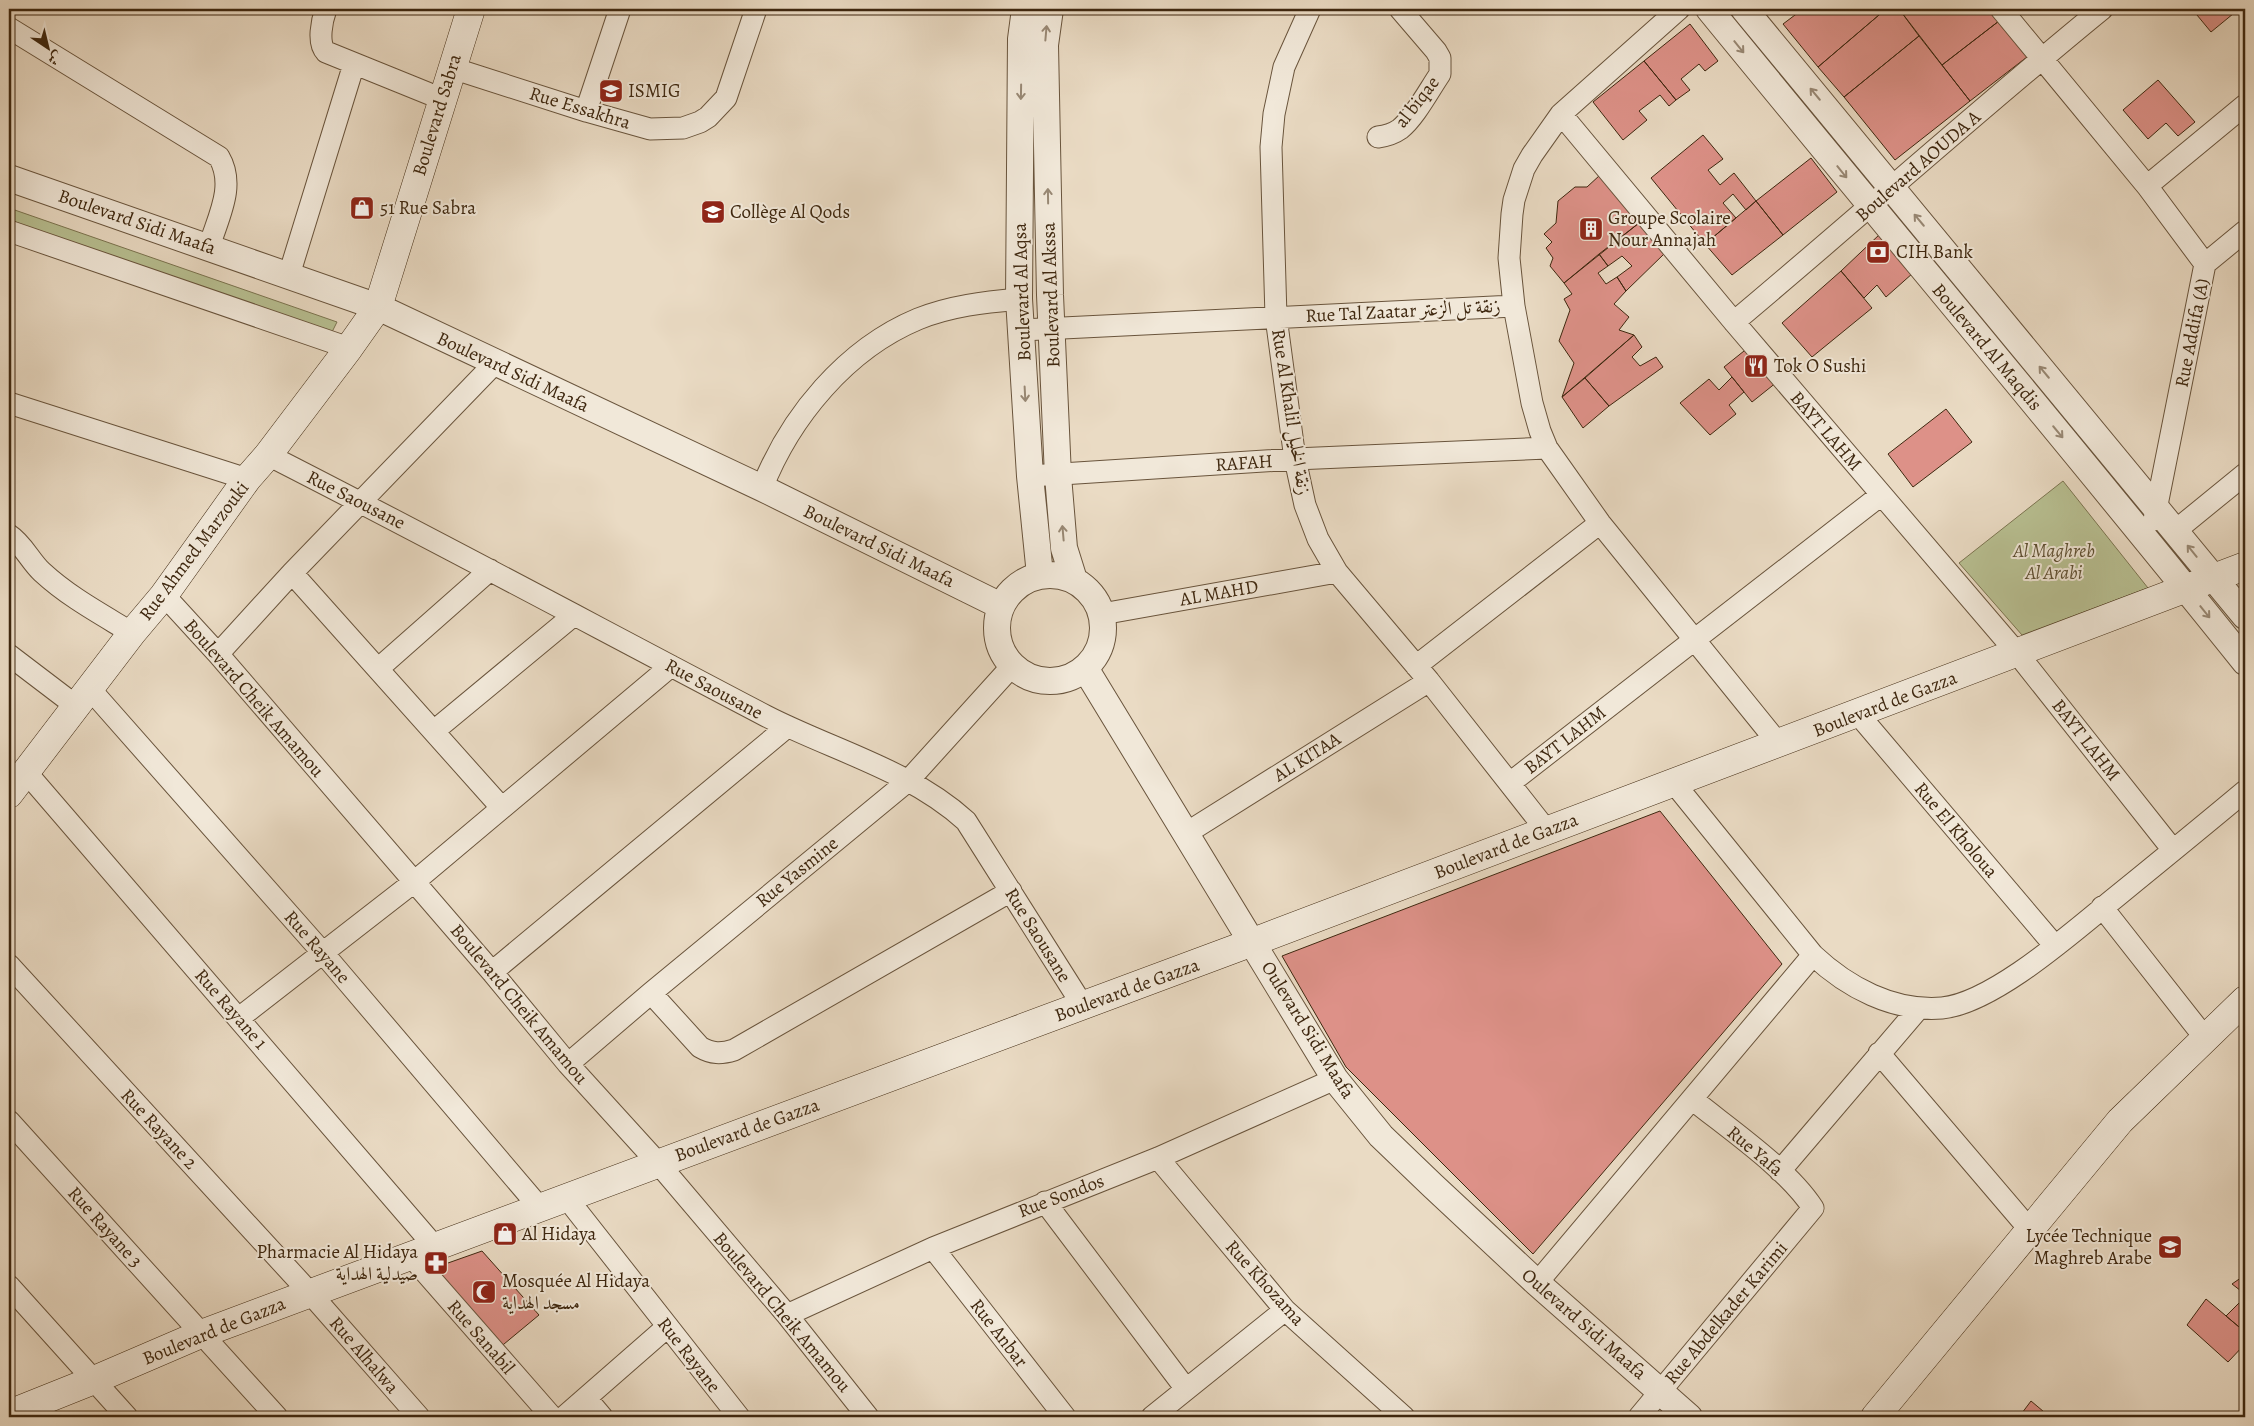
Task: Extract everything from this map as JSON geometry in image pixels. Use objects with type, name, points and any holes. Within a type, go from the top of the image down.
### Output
[{"type":"main road","name":"Boulevard Sabra","points":[[378,307],[471,9]]},
{"type":"main road","name":"Rue Ahmed Marzouki","points":[[9,794],[132,634],[164,596],[247,479],[268,455],[378,307]]},
{"type":"main road","name":"Boulevard de Gazza","points":[[9,1416],[201,1334],[1083,1006],[2245,566]]},
{"type":"main road","points":[[1875,1417],[2120,1121],[2245,1000]]},
{"type":"street","points":[[586,111],[620,9]]},
{"type":"street","name":"Rue Essakhra","points":[[452,68],[586,111],[661,130],[683,128],[700,122],[717,110],[726,98],[756,9]]},
{"type":"street","name":"Boulevard Al Aqsa","points":[[1025,9],[1021,39],[1019,299],[1030,476],[1040,575]]},
{"type":"street","name":"Boulevard Al Akssa","points":[[1050,9],[1045,45],[1052,329],[1058,476],[1064,548],[1074,580]]},
{"type":"street","name":"Rue Al Khalil زنقة الخليل","points":[[1310,9],[1284,67],[1274,114],[1270,147],[1276,317],[1295,459],[1310,522],[1325,553],[1337,572],[1422,674],[1547,831]]},
{"type":"street","name":"al biqae","points":[[1378,137],[1390,135],[1404,125],[1440,74],[1442,66],[1436,51],[1400,9]]},
{"type":"street","points":[[1679,9],[1561,114],[1540,141],[1524,169],[1514,200],[1509,258],[1514,306],[1532,403],[1540,432],[1548,448],[1600,523],[1695,638],[1778,743]]},
{"type":"street","name":"Boulevard Al Maqdis","points":[[1709,9],[1870,207],[2149,542],[2245,662]]},
{"type":"street","name":"Boulevard Al Maqdis","points":[[1744,9],[2245,616]]},
{"type":"street","name":"Rue Addifa (A)","points":[[2001,9],[2146,186],[2205,264],[2149,542]]},
{"type":"street","name":"Boulevard AOUDA A","points":[[1734,322],[2041,58],[2102,9]]},
{"type":"street","points":[[319,11],[321,48],[326,52],[442,99]]},
{"type":"street","points":[[9,28],[219,157],[226,172],[227,188],[209,247]]},
{"type":"street","points":[[289,275],[354,64]]},
{"type":"street","points":[[2146,186],[2245,105]]},
{"type":"street","name":"BAYT LAHM","points":[[1561,114],[1734,322],[2017,653],[2173,850]]},
{"type":"street","name":"Boulevard Sidi Maafa","points":[[9,178],[378,307],[762,488],[1001,606]]},
{"type":"street","points":[[9,231],[349,348]]},
{"type":"street","points":[[2205,264],[2245,231]]},
{"type":"street","points":[[762,488],[779,451],[812,402],[838,374],[877,342],[901,327],[938,313],[975,303],[1019,299]]},
{"type":"street","name":"Rue Tal Zaatar زنقة تل الزعتر","points":[[1022,330],[1514,306]]},
{"type":"street","points":[[218,654],[292,573],[495,363]]},
{"type":"street","points":[[9,403],[247,479]]},
{"type":"street","name":"RAFAH","points":[[1030,476],[1058,476],[1295,459],[1548,448]]},
{"type":"street","name":"Rue Saousane","points":[[268,455],[787,727],[908,781],[945,804],[966,821],[1083,1006]]},
{"type":"street","points":[[2175,531],[2245,474]]},
{"type":"street","name":"BAYT LAHM","points":[[1510,784],[1881,494]]},
{"type":"street","name":"AL KITAA","points":[[1185,834],[1422,674],[1600,523]]},
{"type":"street","points":[[9,535],[16,539],[41,571],[65,592],[132,634]]},
{"type":"street","points":[[378,668],[490,570]]},
{"type":"street","name":"AL MAHD","points":[[1102,614],[1337,572]]},
{"type":"street","points":[[292,573],[501,807]]},
{"type":"street","points":[[1040,575],[1057,575],[1074,580],[1094,598],[1102,614],[1104,629],[1101,644],[1095,657],[1085,668],[1072,677],[1048,681],[1032,679],[1012,666],[1006,659],[998,642],[997,624],[1001,606],[1014,588],[1026,580],[1040,575]]},
{"type":"street","name":"Boulevard Cheik Amamou","points":[[164,596],[218,654],[492,972],[568,1064],[658,1164],[787,1315],[868,1417]]},
{"type":"street","points":[[434,731],[574,615]]},
{"type":"street","name":"Rue Rayane","points":[[9,655],[83,698],[323,954],[540,1208]]},
{"type":"street","points":[[239,1018],[414,882],[671,666]]},
{"type":"street","name":"Rue Yasmine","points":[[568,1064],[908,781],[1012,666]]},
{"type":"street","name":"Oulevard Sidi Maafa","points":[[1085,668],[1335,1079],[1381,1136],[1537,1283],[1689,1417]]},
{"type":"street","name":"Rue El Kholoua","points":[[1858,714],[2054,946]]},
{"type":"street","points":[[492,972],[787,727]]},
{"type":"street","name":"Rue Rayane 1","points":[[26,772],[239,1018],[423,1251]]},
{"type":"street","points":[[1674,783],[1813,955],[1836,976],[1865,992],[1888,1001],[1919,1008],[1943,1008],[1971,1001],[1988,993],[2054,946],[2245,791]]},
{"type":"street","points":[[651,993],[700,1047],[708,1052],[724,1053],[734,1050],[1011,891]]},
{"type":"street","points":[[2102,908],[2205,1038]]},
{"type":"street","points":[[1537,1283],[1813,955]]},
{"type":"street","name":"Rue Rayane 2","points":[[9,965],[310,1293]]},
{"type":"street","points":[[1780,1171],[1919,1008]]},
{"type":"street","points":[[1879,1053],[2030,1230]]},
{"type":"street","name":"Rue Sondos","points":[[787,1315],[933,1248],[1158,1158],[1335,1079]]},
{"type":"street","name":"Rue Yafa","points":[[1692,1099],[1780,1171],[1807,1199],[1813,1208]]},
{"type":"street","name":"Rue Rayane 3","points":[[9,1121],[276,1417]]},
{"type":"street","name":"Rue Khozama","points":[[1158,1158],[1285,1310],[1404,1417]]},
{"type":"street","name":"Rue Rayane","points":[[566,1198],[739,1417]]},
{"type":"street","points":[[1045,1202],[1186,1389]]},
{"type":"street","name":"Rue Abdelkader Karimi","points":[[1639,1417],[1813,1208]]},
{"type":"street","name":"Rue Anbar","points":[[933,1248],[1065,1417]]},
{"type":"street","name":"Rue Sanabil","points":[[423,1251],[552,1417]]},
{"type":"street","points":[[9,1286],[127,1417]]},
{"type":"street","name":"Rue Alhalwa","points":[[310,1293],[419,1417]]},
{"type":"street","points":[[1152,1417],[1285,1310]]},
{"type":"street","points":[[564,1417],[666,1327]]},
{"type":"street","points":[[586,1398],[602,1417]]},
{"type":"green space","points":[[9,208],[337,322],[330,336],[9,224]]},
{"type":"green space","name":"Al Maghreb Al Arabi","points":[[2063,481],[2148,588],[2022,635],[1959,563]]},
{"type":"building","points":[[1803,9],[1886,9],[1818,67],[1783,24]]},
{"type":"building","points":[[1886,9],[1899,9],[1919,36],[1844,97],[1818,67]]},
{"type":"building","points":[[1899,9],[1988,9],[1999,21],[1942,65]]},
{"type":"building","points":[[2192,9],[2239,9],[2211,32]]},
{"type":"building","points":[[1999,21],[2027,57],[1970,101],[1942,65]]},
{"type":"building","points":[[1690,24],[1718,61],[1705,71],[1699,64],[1681,79],[1690,90],[1676,100],[1644,61]]},
{"type":"building","points":[[1919,36],[1970,101],[1895,160],[1844,97]]},
{"type":"building","points":[[1644,61],[1676,100],[1669,106],[1660,95],[1639,111],[1647,120],[1623,140],[1593,102]]},
{"type":"building","points":[[2158,80],[2195,122],[2178,136],[2166,123],[2148,139],[2123,110]]},
{"type":"building","points":[[1703,135],[1723,159],[1708,170],[1720,185],[1734,173],[1756,201],[1746,210],[1733,194],[1723,203],[1736,218],[1705,244],[1651,178]]},
{"type":"building","points":[[1811,158],[1837,192],[1783,235],[1756,201]]},
{"type":"building","name":"Groupe Scolaire Nour Annajah","points":[[1600,175],[1639,223],[1564,283],[1550,266],[1553,258],[1546,248],[1552,242],[1544,234],[1556,223],[1558,201],[1575,187],[1587,187]]},
{"type":"building","points":[[1756,201],[1783,235],[1732,275],[1705,244]]},
{"type":"building","points":[[1639,223],[1665,253],[1626,291],[1617,277],[1632,266],[1622,256],[1608,266],[1599,254]]},
{"type":"building","points":[[1880,234],[1913,273],[1886,297],[1877,285],[1864,298],[1841,271]]},
{"type":"building","points":[[1599,254],[1608,266],[1598,273],[1606,284],[1617,277],[1626,291],[1614,304],[1629,317],[1619,330],[1634,335],[1562,397],[1574,363],[1559,341],[1570,310],[1564,299],[1572,294],[1564,283]]},
{"type":"building","points":[[1841,271],[1872,308],[1812,357],[1782,323]]},
{"type":"building","points":[[1634,335],[1642,347],[1632,357],[1640,366],[1656,357],[1663,367],[1609,406],[1585,378]]},
{"type":"building","points":[[1749,347],[1777,382],[1752,402],[1724,367]]},
{"type":"building","points":[[1732,377],[1744,392],[1729,405],[1736,414],[1710,435],[1680,403],[1709,379],[1719,390]]},
{"type":"building","points":[[1585,378],[1609,406],[1583,428],[1562,397]]},
{"type":"building","points":[[1946,409],[1972,442],[1913,487],[1888,454]]},
{"type":"building","points":[[1660,811],[1782,964],[1533,1254],[1346,1067],[1282,956]]},
{"type":"building","name":"Mosquée Al Hidaya مسجد الهداية","points":[[482,1251],[539,1315],[498,1349],[431,1269]]},
{"type":"building","points":[[2245,1275],[2245,1294],[2232,1284]]},
{"type":"building","points":[[2245,1297],[2245,1332],[2226,1316]]},
{"type":"building","points":[[2206,1299],[2245,1332],[2245,1344],[2228,1362],[2187,1325]]},
{"type":"building","points":[[2031,1401],[2050,1417],[2019,1417]]},
{"type":"place","name":"ISMIG","points":[[611,91]]},
{"type":"place","name":"51 Rue Sabra","points":[[362,208]]},
{"type":"place","name":"Collège Al Qods","points":[[713,212]]},
{"type":"place","name":"Groupe Scolaire Nour Annajah","points":[[1591,229]]},
{"type":"place","name":"CIH Bank","points":[[1878,252]]},
{"type":"place","name":"Tok O Sushi","points":[[1756,366]]},
{"type":"place","name":"Al Hidaya","points":[[505,1234]]},
{"type":"place","name":"Lycée Technique Maghreb Arabe","points":[[2170,1247]]},
{"type":"place","name":"Pharmacie Al Hidaya صيدلية الهداية","points":[[436,1263]]},
{"type":"place","name":"Mosquée Al Hidaya مسجد الهداية","points":[[484,1292]]}]
